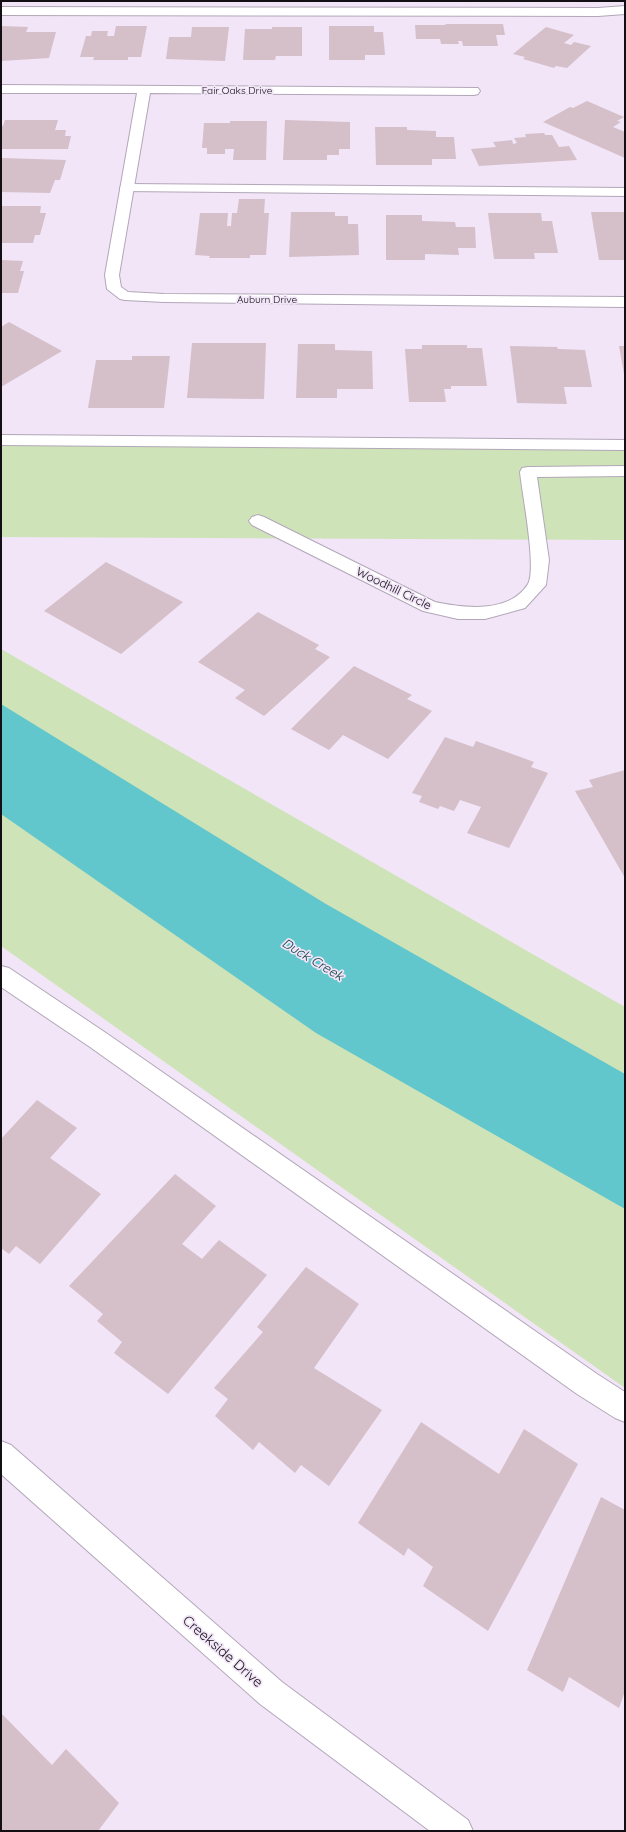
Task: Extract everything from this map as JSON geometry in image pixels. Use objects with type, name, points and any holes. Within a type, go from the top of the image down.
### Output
[{"type":"street","points":[[1,11],[598,12],[625,10]]},
{"type":"street","name":"Fair Oaks Drive","points":[[1,90],[474,91]]},
{"type":"street","name":"Auburn Drive","points":[[144,90],[112,275],[114,289],[125,296],[172,298],[625,302]]},
{"type":"street","points":[[127,188],[625,192]]},
{"type":"street","points":[[1,440],[625,445]]},
{"type":"street","name":"Woodhill Circle","points":[[258,521],[430,607],[458,613],[485,613],[518,604],[537,585],[540,560],[528,472],[625,471]]},
{"type":"street","points":[[1,975],[104,1045],[587,1384],[625,1408]]},
{"type":"street","name":"Creekside Drive","points":[[1,1455],[271,1693],[457,1831]]},
{"type":"green space","points":[[625,439],[625,540],[1,537],[1,443]]},
{"type":"green space","points":[[1,649],[625,1007],[625,1388],[1,946]]},
{"type":"water","name":"Duck Creek","points":[[1,704],[326,904],[625,1074],[625,1209],[316,1033],[1,814]]},
{"type":"building","points":[[445,24],[503,24],[505,35],[496,35],[498,46],[463,46],[462,41],[458,41],[459,44],[441,44],[440,39],[416,39],[415,25],[446,25]]},
{"type":"building","points":[[1,26],[28,27],[26,32],[56,32],[49,58],[1,61]]},
{"type":"building","points":[[116,26],[147,26],[141,57],[128,57],[128,60],[93,60],[94,57],[80,57],[86,36],[91,36],[92,31],[108,31],[107,36],[114,36]]},
{"type":"building","points":[[329,26],[374,26],[374,32],[383,32],[385,55],[365,55],[365,60],[329,60]]},
{"type":"building","points":[[192,27],[229,27],[225,61],[166,59],[169,37],[191,37]]},
{"type":"building","points":[[272,27],[302,27],[302,56],[276,56],[275,60],[243,60],[245,29],[272,29]]},
{"type":"building","points":[[546,27],[574,35],[564,43],[571,45],[574,42],[591,46],[567,68],[556,66],[554,68],[523,59],[525,57],[513,54]]},
{"type":"building","points":[[587,101],[624,117],[617,121],[621,122],[613,127],[625,132],[625,158],[543,122],[570,107],[573,108]]},
{"type":"building","points":[[5,120],[58,120],[55,130],[66,130],[65,136],[71,136],[68,149],[1,149],[1,126],[3,126]]},
{"type":"building","points":[[285,120],[350,122],[350,149],[339,149],[339,155],[327,155],[327,160],[283,160]]},
{"type":"building","points":[[230,121],[267,121],[266,160],[233,160],[234,149],[225,149],[225,154],[207,154],[207,148],[202,148],[204,123],[230,123]]},
{"type":"building","points":[[375,127],[407,127],[407,130],[436,131],[436,137],[454,137],[456,159],[432,159],[432,165],[376,165]]},
{"type":"building","points":[[544,133],[545,135],[552,135],[559,147],[569,146],[577,160],[479,166],[471,149],[496,147],[493,142],[512,140],[513,144],[517,143],[514,138],[526,137],[525,134]]},
{"type":"building","points":[[1,158],[66,160],[60,180],[55,180],[50,193],[1,192]]},
{"type":"building","points":[[239,199],[265,199],[264,213],[269,213],[266,255],[250,255],[250,258],[209,258],[210,256],[195,255],[200,213],[228,213],[227,226],[231,226],[232,213],[237,213]]},
{"type":"building","points":[[1,206],[41,206],[40,213],[46,213],[40,235],[35,235],[33,243],[1,243]]},
{"type":"building","points":[[291,212],[335,212],[335,216],[348,216],[348,224],[358,224],[359,255],[289,257]]},
{"type":"building","points":[[591,212],[624,212],[625,260],[599,260]]},
{"type":"building","points":[[488,213],[541,213],[542,221],[552,221],[558,253],[534,253],[535,259],[494,259]]},
{"type":"building","points":[[386,215],[422,215],[422,221],[455,222],[456,227],[475,227],[476,248],[458,248],[459,255],[425,254],[425,260],[386,260]]},
{"type":"building","points":[[1,260],[23,261],[20,271],[24,271],[18,293],[1,293]]},
{"type":"building","points":[[9,322],[62,351],[1,387],[1,327]]},
{"type":"building","points":[[192,343],[266,343],[264,399],[187,398]]},
{"type":"building","points":[[298,344],[335,344],[335,350],[372,351],[373,389],[337,389],[337,398],[296,398]]},
{"type":"building","points":[[422,345],[467,345],[467,348],[482,348],[487,386],[451,386],[451,389],[444,389],[446,402],[409,402],[405,349],[422,349]]},
{"type":"building","points":[[510,346],[557,347],[558,349],[585,350],[592,387],[564,387],[567,404],[517,403]]},
{"type":"building","points":[[619,346],[625,346],[625,374],[624,374]]},
{"type":"building","points":[[132,356],[170,356],[164,408],[88,408],[96,360],[132,360]]},
{"type":"building","points":[[106,562],[183,602],[121,654],[44,611]]},
{"type":"building","points":[[258,612],[319,645],[315,649],[330,657],[264,716],[235,698],[245,690],[198,662]]},
{"type":"building","points":[[354,666],[412,695],[407,699],[432,711],[388,759],[343,735],[329,750],[291,729]]},
{"type":"building","points":[[445,737],[473,747],[476,741],[534,762],[531,767],[548,773],[509,848],[467,833],[481,807],[460,800],[454,811],[440,806],[438,809],[419,802],[422,796],[412,793]]},
{"type":"building","points":[[625,770],[625,878],[575,791],[593,787],[589,780]]},
{"type":"building","points":[[37,1100],[77,1128],[50,1158],[101,1194],[40,1264],[16,1246],[9,1254],[1,1248],[1,1139]]},
{"type":"building","points":[[175,1174],[216,1206],[182,1244],[202,1259],[219,1240],[267,1275],[168,1394],[114,1353],[122,1342],[97,1321],[103,1314],[69,1286]]},
{"type":"building","points":[[306,1267],[359,1304],[314,1368],[382,1410],[329,1486],[301,1465],[295,1473],[259,1442],[253,1450],[215,1416],[228,1399],[214,1388],[263,1332],[257,1327]]},
{"type":"building","points":[[421,1422],[499,1474],[524,1429],[578,1464],[488,1631],[423,1586],[433,1567],[408,1548],[404,1556],[358,1523]]},
{"type":"building","points":[[601,1497],[625,1510],[625,1691],[619,1708],[569,1677],[563,1692],[527,1670]]},
{"type":"building","points":[[1,1713],[52,1765],[66,1749],[119,1803],[98,1831],[1,1831]]}]
